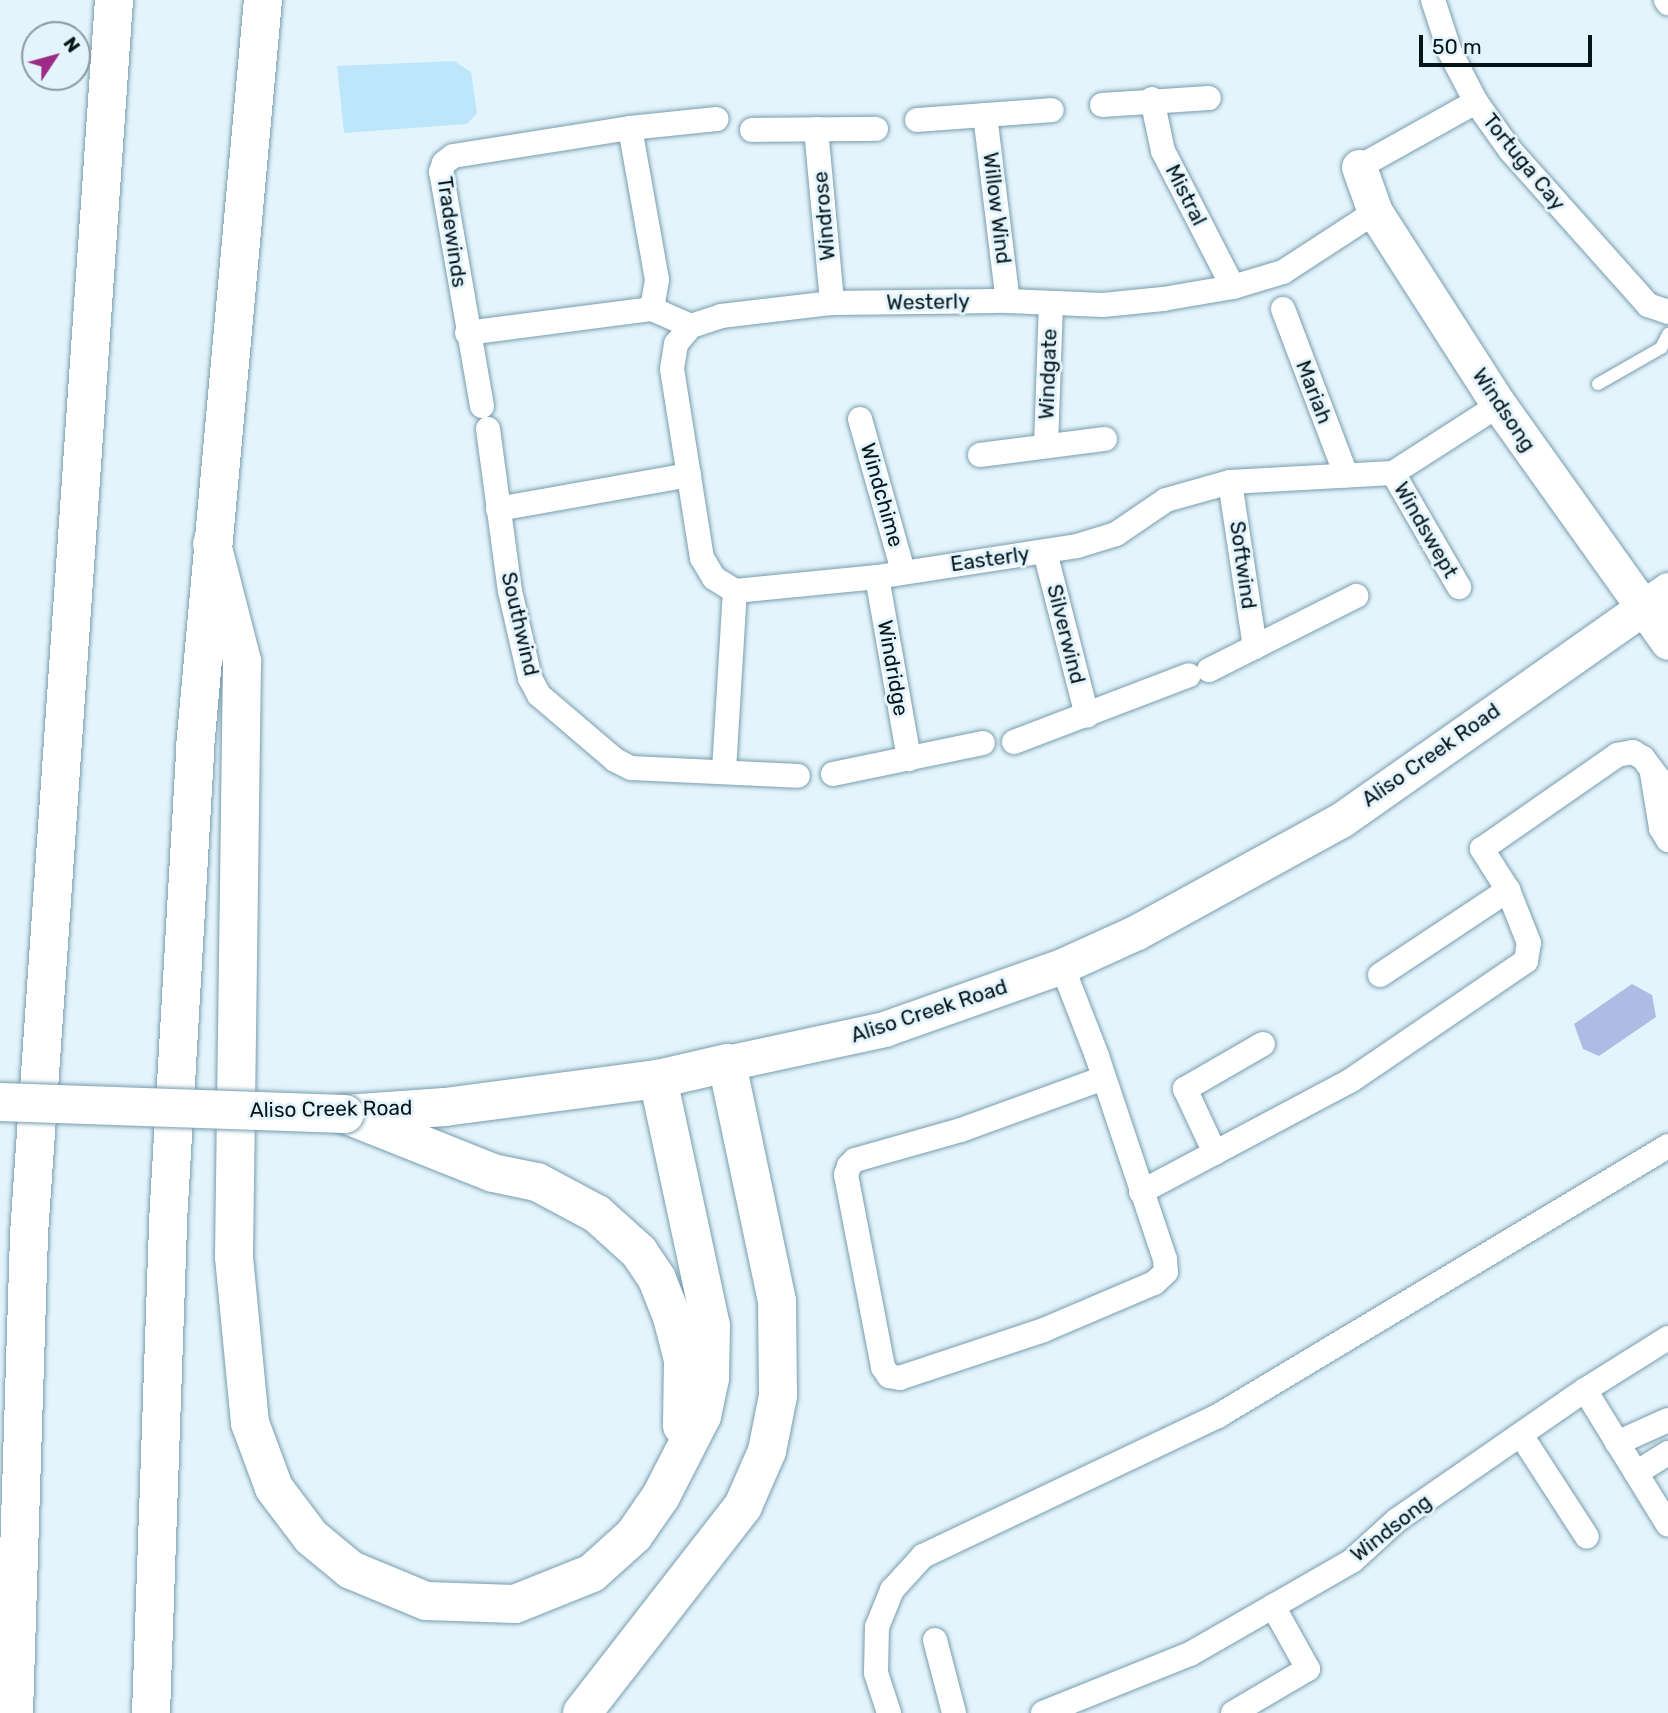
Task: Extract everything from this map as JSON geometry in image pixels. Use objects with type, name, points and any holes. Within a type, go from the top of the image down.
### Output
[{"type":"main road","points":[[14,1713],[29,1234],[114,0]]},
{"type":"main road","points":[[151,1713],[168,1222],[212,544],[263,0]]},
{"type":"main road","name":"Windsong","points":[[1359,167],[1375,212],[1499,405],[1656,598],[1668,642]]},
{"type":"main road","points":[[212,544],[242,662],[234,1257],[250,1423],[274,1488],[311,1537],[351,1570],[426,1601],[514,1604],[592,1573],[634,1535],[702,1416],[710,1378],[711,1326],[658,1079]]},
{"type":"main road","name":"Aliso Creek Road","points":[[0,1102],[345,1114],[445,1107],[658,1079],[884,1029],[1062,966],[1214,892],[1340,820],[1656,598]]},
{"type":"main road","points":[[582,1713],[743,1506],[767,1451],[778,1396],[777,1301],[727,1063]]},
{"type":"main road","points":[[345,1114],[493,1173],[537,1182],[597,1214],[639,1252],[662,1292],[683,1360],[681,1456]]},
{"type":"street","points":[[1433,0],[1450,52],[1476,102]]},
{"type":"street","points":[[1102,104],[1152,99],[1209,98]]},
{"type":"street","name":"Mistral","points":[[1152,99],[1163,151],[1233,287]]},
{"type":"street","name":"Tortuga Cay","points":[[1359,167],[1476,102],[1510,150],[1647,305],[1668,312]]},
{"type":"street","points":[[917,120],[1052,110]]},
{"type":"street","name":"Willow Wind","points":[[985,115],[1009,301]]},
{"type":"street","name":"Tradewinds","points":[[485,418],[467,333],[441,172],[444,163],[453,156],[630,128],[717,119]]},
{"type":"street","points":[[630,128],[657,280],[652,309]]},
{"type":"street","name":"Windrose","points":[[816,129],[832,303]]},
{"type":"street","points":[[752,130],[876,129]]},
{"type":"street","name":"Westerly","points":[[691,326],[721,316],[832,303],[1009,301],[1103,305],[1233,287],[1283,272],[1375,212]]},
{"type":"street","name":"Windgate","points":[[1046,446],[1051,303]]},
{"type":"street","points":[[467,333],[652,309],[691,326],[676,344],[672,369],[702,558],[714,578],[735,591],[724,770]]},
{"type":"street","name":"Mariah","points":[[1283,309],[1346,475]]},
{"type":"street","points":[[1393,473],[1499,405]]},
{"type":"street","name":"Southwind","points":[[485,418],[510,591],[530,678],[539,695],[615,761],[631,768],[724,770],[798,776]]},
{"type":"street","name":"Windchime","points":[[860,419],[903,571]]},
{"type":"street","name":"Windgate","points":[[980,455],[1105,439]]},
{"type":"street","name":"Easterly","points":[[735,591],[877,577],[903,571],[1045,552],[1116,534],[1166,500],[1230,482],[1393,473]]},
{"type":"street","name":"Windswept","points":[[1393,473],[1459,587]]},
{"type":"street","points":[[498,509],[689,475]]},
{"type":"street","name":"Softwind","points":[[1230,482],[1255,648]]},
{"type":"street","name":"Silverwind","points":[[1045,552],[1087,716]]},
{"type":"street","name":"Windridge","points":[[877,577],[909,759]]},
{"type":"street","points":[[1014,742],[1199,673],[1255,648],[1356,596]]},
{"type":"street","points":[[833,774],[983,743]]},
{"type":"street","points":[[1141,1192],[1350,1081],[1526,961],[1529,943],[1508,890],[1482,849],[1617,755],[1633,752],[1668,791]]},
{"type":"street","points":[[1651,769],[1661,828],[1668,840]]},
{"type":"street","points":[[1380,975],[1508,890]]},
{"type":"street","points":[[1062,966],[1104,1077],[1165,1259],[1166,1272],[1154,1283],[1044,1331],[900,1378],[889,1376],[883,1367],[848,1189],[849,1167],[855,1160],[961,1130],[1104,1077]]},
{"type":"street","points":[[1215,1153],[1185,1089],[1263,1044]]},
{"type":"street","points":[[889,1713],[876,1673],[877,1627],[892,1590],[923,1556],[1218,1416],[1668,1146]]},
{"type":"street","name":"Windsong","points":[[1043,1713],[1099,1703],[1352,1561],[1397,1520],[1585,1390],[1668,1338]]},
{"type":"street","points":[[1585,1390],[1668,1525]]},
{"type":"street","points":[[1617,1443],[1668,1420]]},
{"type":"street","points":[[1521,1435],[1587,1537]]},
{"type":"street","points":[[1636,1474],[1668,1453]]},
{"type":"street","points":[[1233,1713],[1308,1669],[1273,1606]]},
{"type":"street","points":[[935,1640],[954,1713]]},
{"type":"lane","points":[[1598,384],[1661,348],[1668,334]]},
{"type":"shaded area","points":[[454,61],[471,72],[477,113],[467,124],[344,133],[337,66]]},
{"type":"shaded area","points":[[1632,984],[1652,995],[1656,1017],[1599,1056],[1583,1049],[1574,1024]]}]
